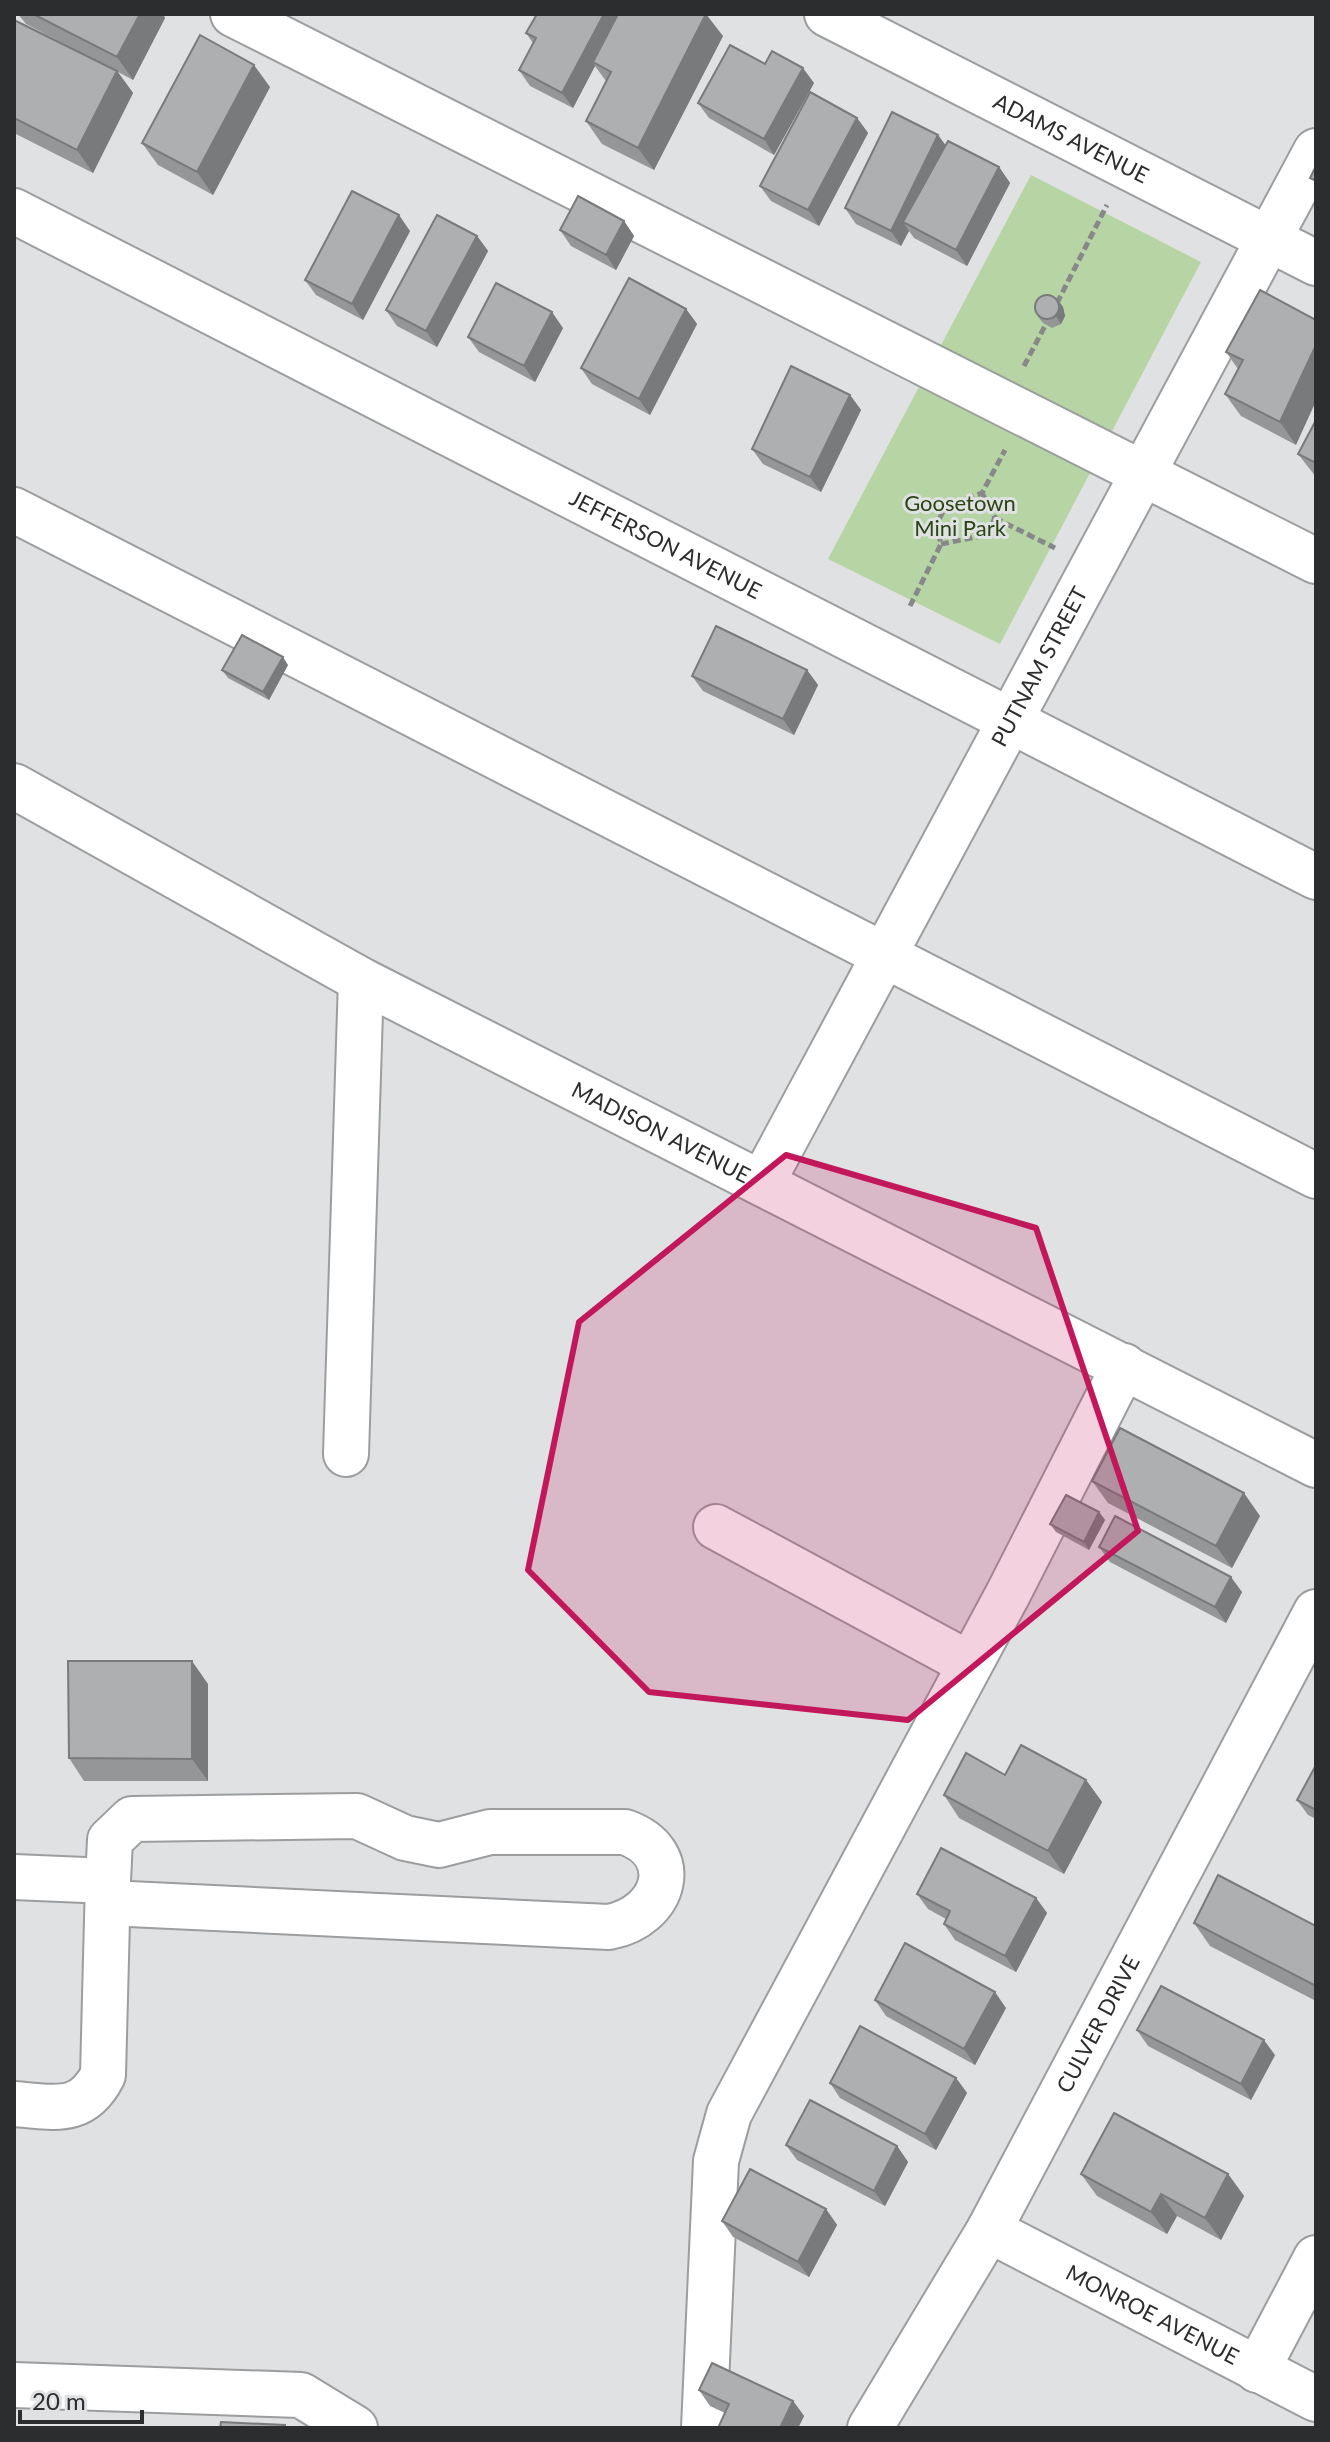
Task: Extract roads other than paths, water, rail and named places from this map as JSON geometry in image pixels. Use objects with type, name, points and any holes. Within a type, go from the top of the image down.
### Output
[{"type":"street","points":[[233,14],[1316,561]]},
{"type":"street","name":"ADAMS AVENUE","points":[[827,14],[1316,263]]},
{"type":"street","name":"PUTNAM STREET","points":[[763,1181],[1316,151]]},
{"type":"street","name":"JEFFERSON AVENUE","points":[[14,211],[1316,877]]},
{"type":"street","points":[[14,510],[1316,1176]]},
{"type":"street","name":"MADISON AVENUE","points":[[14,786],[361,980],[763,1181],[1316,1465]]},
{"type":"street","points":[[346,1454],[361,980]]},
{"type":"street","points":[[704,2428],[716,2161],[729,2114],[968,1663],[1009,1592],[1124,1366]]},
{"type":"street","points":[[716,1527],[968,1663]]},
{"type":"street","name":"CULVER DRIVE","points":[[870,2428],[989,2230],[1316,1612]]},
{"type":"street","points":[[14,1877],[108,1892],[609,1927],[631,1922],[648,1909],[659,1892],[659,1857],[646,1840],[625,1832],[490,1832],[439,1845],[405,1838],[357,1816],[132,1819],[110,1840],[108,1892],[103,2075],[94,2092],[75,2106],[14,2104]]},
{"type":"street","name":"MONROE AVENUE","points":[[989,2230],[1316,2399]]},
{"type":"street","points":[[1257,2370],[1316,2258]]},
{"type":"street","points":[[14,2385],[301,2395],[355,2428]]},
{"type":"park label","name":"Goosetown Mini Park","points":[[960,516]]}]
